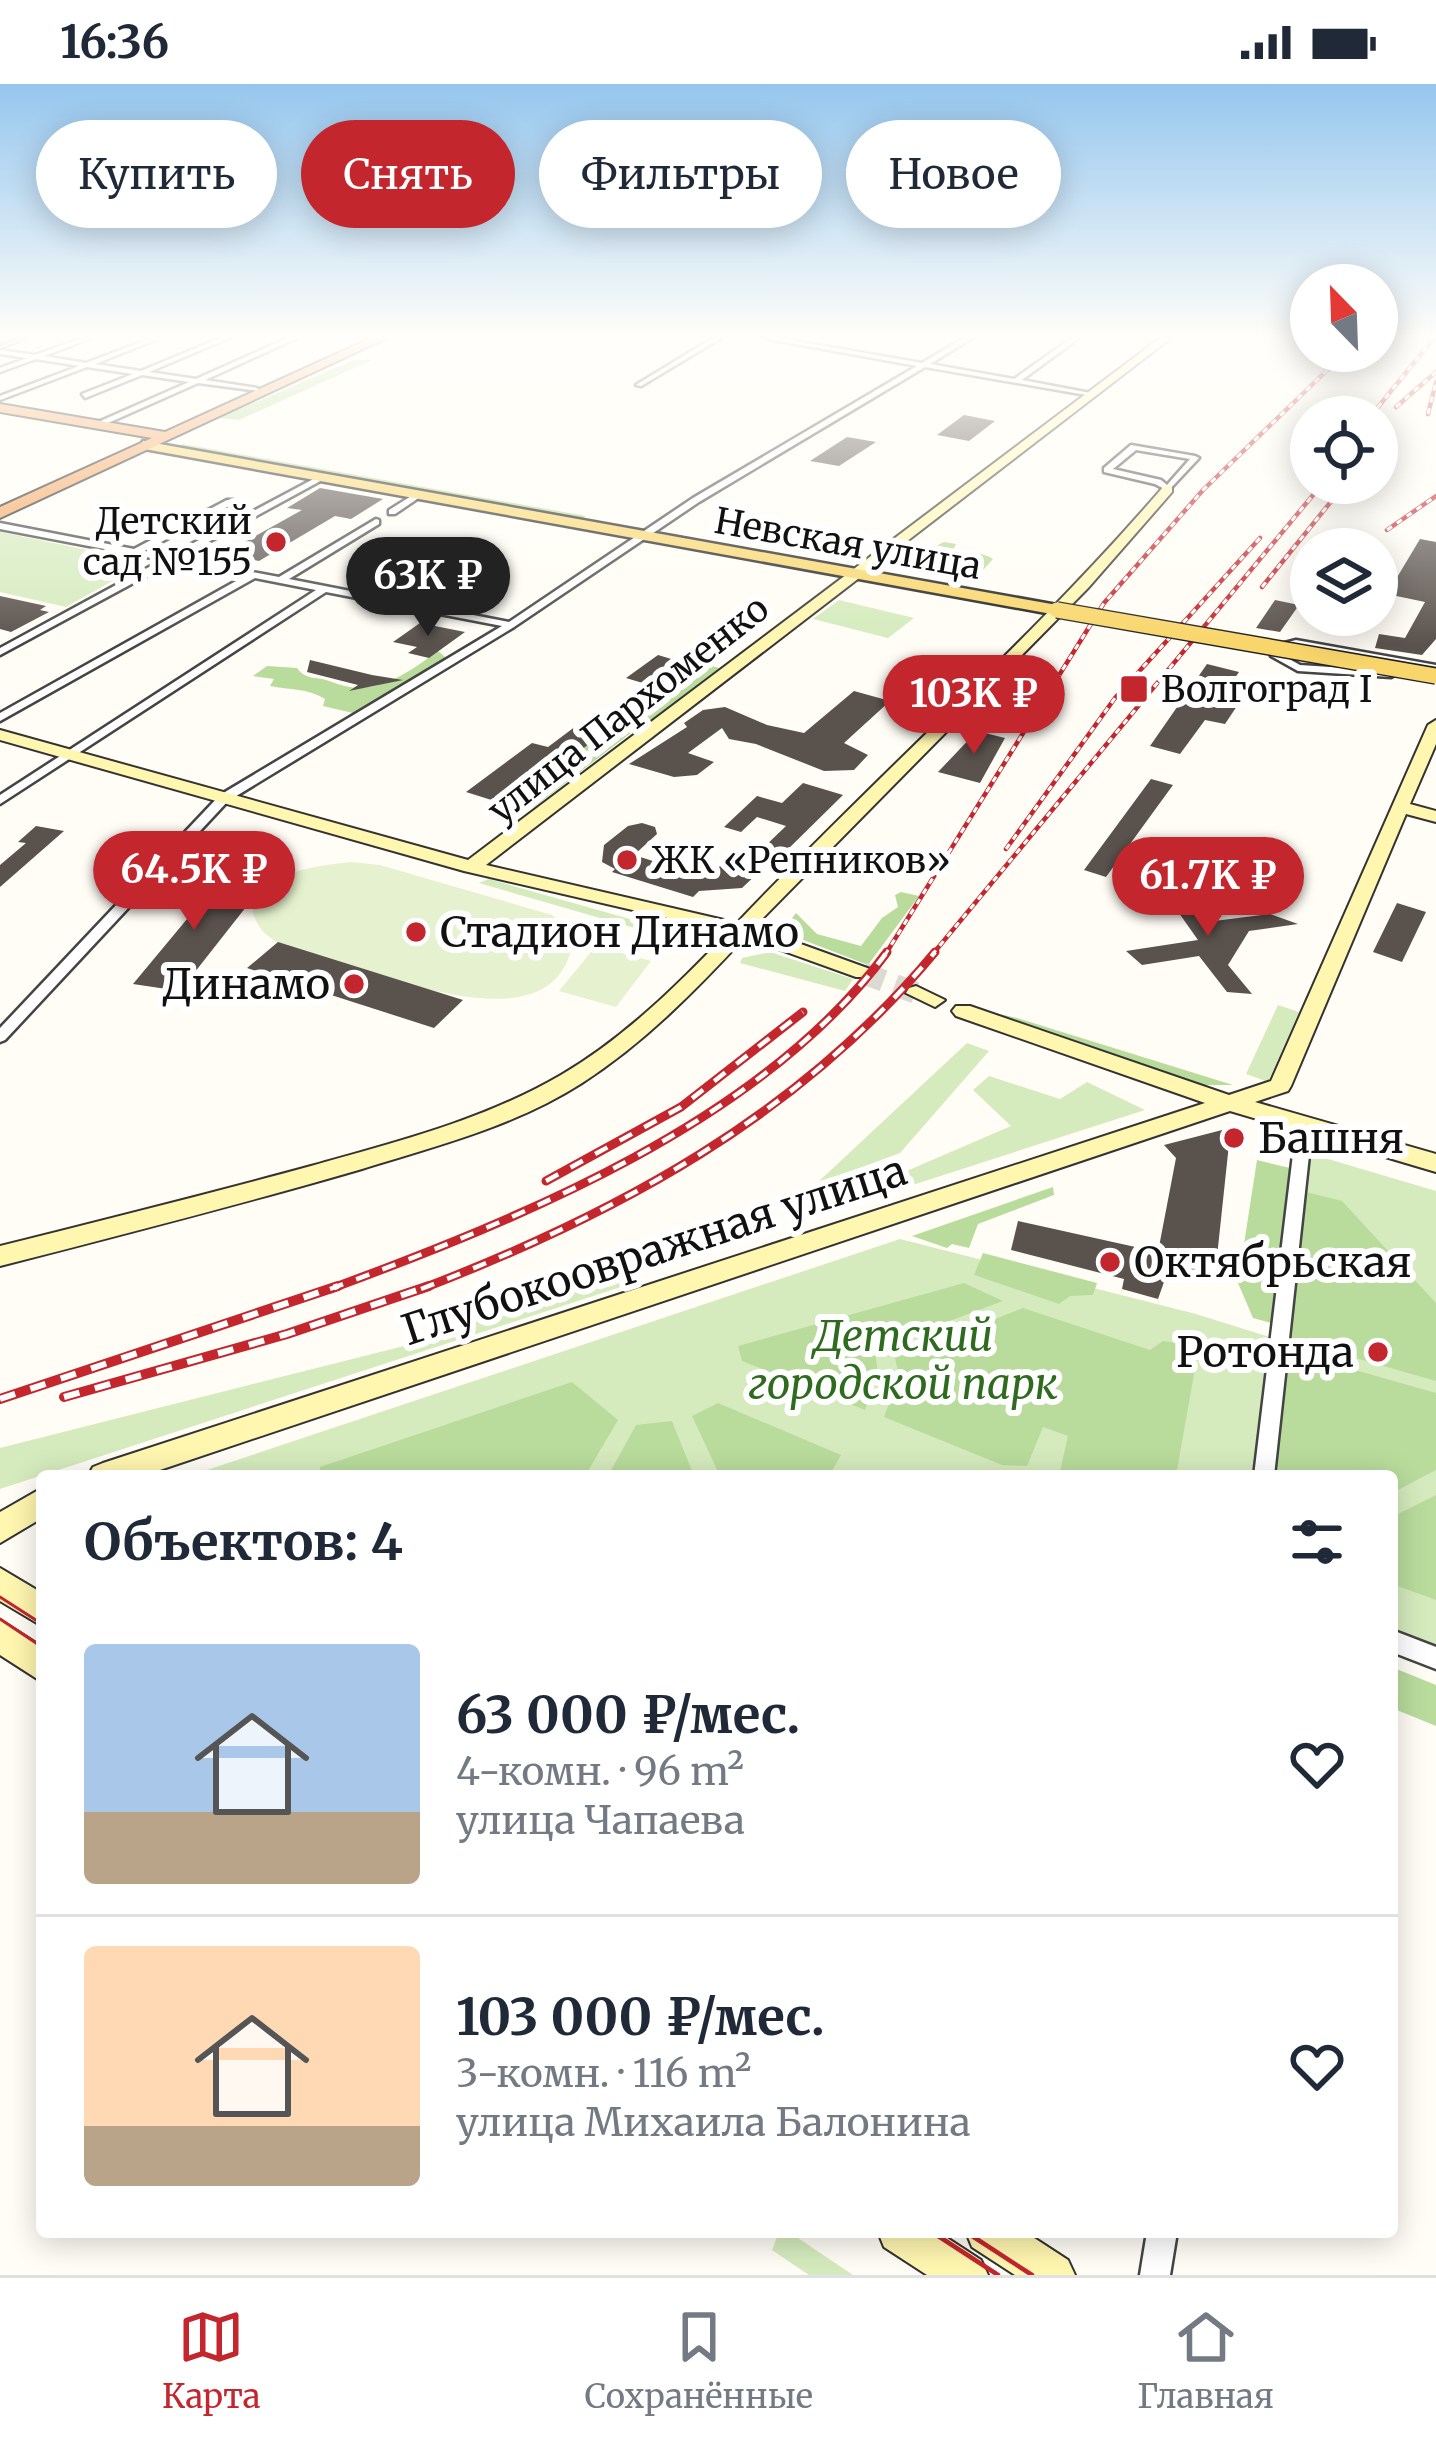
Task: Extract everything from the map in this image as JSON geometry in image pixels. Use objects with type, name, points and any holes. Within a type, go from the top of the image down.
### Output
[{"type":"highway","points":[[0,509],[148,440]]},
{"type":"main road","name":"Невская улица","points":[[150,440],[419,495],[591,520]]},
{"type":"main road","name":"Невская улица","points":[[150,440],[890,579],[1436,673]]},
{"type":"main road","name":"улица Пархоменко","points":[[471,867],[1030,440]]},
{"type":"main road","points":[[0,1256],[394,1151],[532,1101],[643,1025],[744,930],[814,852],[1098,573],[1168,489]]},
{"type":"main road","name":"Глубокоовражная улица","points":[[121,1470],[1280,1086],[1436,725]]},
{"type":"main road","points":[[0,735],[471,867],[744,930],[862,974]]},
{"type":"main road","points":[[1401,807],[1436,817]]},
{"type":"main road","points":[[964,1011],[1230,1103],[1436,1163]]},
{"type":"main road","points":[[0,1510],[36,1501]]},
{"type":"main road","points":[[0,1529],[36,1503]]},
{"type":"main road","points":[[0,1583],[36,1607]]},
{"type":"main road","points":[[0,1636],[36,1662]]},
{"type":"main road","points":[[908,2238],[966,2275]]},
{"type":"main road","points":[[996,2238],[1053,2275]]},
{"type":"street","points":[[0,1037],[224,798],[511,625],[696,500],[798,440]]},
{"type":"street","points":[[1134,447],[1193,456],[1168,489],[1107,469],[1134,447]]},
{"type":"street","points":[[0,652],[321,477]]},
{"type":"street","points":[[392,512],[419,495]]},
{"type":"street","points":[[133,554],[230,502]]},
{"type":"street","points":[[280,581],[376,522]]},
{"type":"street","points":[[0,526],[511,625]]},
{"type":"street","points":[[0,718],[252,576]]},
{"type":"street","points":[[0,800],[323,590]]},
{"type":"street","points":[[1290,643],[1436,673],[1298,668],[1276,656],[1290,643]]},
{"type":"street","points":[[1334,650],[1324,650],[1319,658],[1352,671]]},
{"type":"street","points":[[1265,1470],[1302,1146]]},
{"type":"street","points":[[1398,1643],[1436,1658]]},
{"type":"street","points":[[1155,2275],[1161,2238]]},
{"type":"green space","points":[[183,444],[586,516],[581,520],[176,447]]},
{"type":"green space","points":[[0,532],[146,562],[66,607],[0,592]]},
{"type":"green space","points":[[944,542],[956,544],[953,550],[993,559],[975,579],[919,567],[919,554]]},
{"type":"green space","points":[[839,600],[914,618],[888,638],[813,619]]},
{"type":"green space","points":[[438,651],[445,657],[442,663],[357,714],[323,706],[325,699],[312,693],[270,686],[274,679],[253,676],[267,666],[297,668],[308,677],[361,688],[401,676]]},
{"type":"green space","points":[[703,663],[719,668],[651,720],[629,720]]},
{"type":"green space","points":[[609,728],[631,733],[534,807],[515,811],[501,803],[565,752],[575,755]]},
{"type":"green space","name":"Стадион Динамо","points":[[351,862],[380,865],[552,915],[570,936],[570,953],[556,978],[534,993],[505,999],[473,998],[297,951],[260,928],[252,912],[258,898],[279,879]]},
{"type":"green space","points":[[489,879],[658,927],[652,933],[479,883]]},
{"type":"green space","points":[[895,895],[919,896],[868,965],[793,936],[785,927],[796,913],[817,934],[861,946],[882,918],[898,907]]},
{"type":"green space","points":[[596,946],[651,961],[616,1007],[559,991]]},
{"type":"green space","points":[[770,952],[853,979],[845,991],[740,963],[742,958]]},
{"type":"green space","points":[[1278,1005],[1299,1012],[1268,1082],[1246,1074]]},
{"type":"green space","points":[[986,1011],[1017,1018],[1233,1085],[1196,1085]]},
{"type":"green space","points":[[967,1043],[989,1051],[900,1153],[816,1184]]},
{"type":"green space","points":[[989,1076],[1060,1099],[1087,1082],[1145,1110],[835,1210],[858,1192],[1011,1126],[973,1090]]},
{"type":"green space","name":"Детский городской парк","points":[[1301,1151],[1436,1191],[1436,1658],[1398,1643],[1398,1470],[207,1470],[900,1239],[1196,1314],[1279,1340]]},
{"type":"green space","points":[[1257,1160],[1294,1169],[1275,1324],[1253,1318],[1238,1283]]},
{"type":"green space","points":[[1053,1187],[1054,1195],[978,1224],[969,1248],[952,1244],[947,1248],[912,1236]]},
{"type":"green space","points":[[1306,1192],[1342,1201],[1436,1303],[1436,1381],[1289,1339]]},
{"type":"green space","points":[[983,1253],[1097,1283],[1093,1295],[1070,1296],[1059,1304],[974,1275]]},
{"type":"green space","points":[[622,1271],[630,1284],[58,1470],[36,1470],[36,1477],[0,1489],[0,1448],[404,1346]]},
{"type":"green space","points":[[964,1283],[1003,1301],[875,1349],[878,1376],[865,1410],[742,1361],[738,1346]]},
{"type":"green space","points":[[1023,1308],[1150,1350],[1163,1341],[1199,1346],[1177,1470],[1060,1470],[1068,1436],[1043,1427],[1027,1466],[1002,1465],[884,1417],[899,1376],[895,1358]]},
{"type":"green space","points":[[1288,1351],[1436,1393],[1436,1470],[1398,1490],[1398,1470],[1275,1470]]},
{"type":"green space","points":[[572,1382],[618,1420],[589,1470],[320,1467]]},
{"type":"green space","points":[[718,1403],[841,1455],[832,1470],[717,1470],[692,1416]]},
{"type":"green space","points":[[672,1421],[692,1470],[611,1470],[636,1425]]},
{"type":"green space","points":[[1436,1495],[1436,1600],[1398,1586],[1398,1514]]},
{"type":"green space","points":[[1398,1670],[1436,1685],[1436,1726],[1398,1710]]},
{"type":"green space","points":[[777,2238],[798,2238],[853,2275],[809,2275],[772,2250]]},
{"type":"building","points":[[842,440],[876,442],[839,466],[810,461]]},
{"type":"building","points":[[320,488],[383,499],[351,519],[335,516],[259,561],[239,557],[249,551],[234,548],[302,510],[287,508]]},
{"type":"building","points":[[1420,539],[1436,542],[1436,639],[1422,655],[1375,648],[1378,636],[1405,638],[1425,602],[1398,596],[1398,576]]},
{"type":"building","points":[[0,596],[46,606],[40,610],[49,612],[11,632],[0,629]]},
{"type":"building","points":[[1275,600],[1290,603],[1290,618],[1280,632],[1256,628]]},
{"type":"building","points":[[420,623],[465,632],[429,658],[408,653],[417,647],[393,642]]},
{"type":"building","points":[[658,655],[678,661],[646,684],[626,678]]},
{"type":"building","points":[[310,660],[403,680],[349,691],[358,685],[307,672]]},
{"type":"building","name":"Волгоград I","points":[[1207,664],[1239,672],[1218,702],[1237,706],[1225,724],[1205,720],[1180,754],[1150,746]]},
{"type":"building","points":[[854,691],[890,701],[844,743],[868,755],[854,770],[824,771],[756,744],[729,739],[722,728],[688,753],[714,762],[697,775],[674,777],[629,764],[687,727],[684,723],[703,710],[725,707],[767,725],[804,733]]},
{"type":"building","points":[[589,723],[609,728],[575,755],[565,752],[501,803],[466,792],[532,743],[548,747],[576,726]]},
{"type":"building","points":[[977,731],[1005,738],[980,783],[938,772]]},
{"type":"building","points":[[1151,779],[1173,785],[1106,877],[1084,870]]},
{"type":"building","points":[[803,783],[843,795],[782,855],[762,849],[786,826],[757,817],[741,832],[724,827],[757,796],[782,803]]},
{"type":"building","points":[[36,826],[64,831],[0,887],[0,865],[26,843],[18,842]]},
{"type":"building","name":"ЖК «Репников»","points":[[628,826],[655,827],[657,834],[634,855],[697,875],[715,871],[724,862],[748,862],[755,856],[760,871],[742,888],[699,891],[693,897],[612,872],[615,869],[602,862],[604,845]]},
{"type":"building","name":"Динамо","points":[[172,883],[257,893],[180,991],[133,984],[197,907],[155,902]]},
{"type":"building","points":[[1185,886],[1214,921],[1270,914],[1298,924],[1249,931],[1228,965],[1252,994],[1227,992],[1199,956],[1142,965],[1126,951],[1198,940],[1162,889]]},
{"type":"building","points":[[1397,903],[1426,912],[1402,962],[1373,952]]},
{"type":"building","name":"Динамо","points":[[278,942],[463,1000],[434,1028],[247,968]]},
{"type":"building","points":[[1226,1129],[1245,1138],[1229,1144],[1216,1266],[1211,1265],[1209,1278],[1169,1268],[1158,1299],[1122,1289],[1124,1279],[1011,1250],[1018,1221],[1158,1252],[1176,1158],[1164,1145]]},
{"type":"tunnel","points":[[863,973],[916,993]]},
{"type":"tram line","points":[[0,1597],[36,1620]]},
{"type":"tram line","points":[[0,1619],[36,1643]]},
{"type":"tram line","points":[[941,2238],[998,2275]]},
{"type":"tram line","points":[[975,2238],[1032,2275]]},
{"type":"railway","points":[[887,953],[1104,603],[1203,490],[1255,440]]},
{"type":"railway","points":[[1390,528],[1436,496]]},
{"type":"railway","points":[[932,955],[1306,504]]},
{"type":"railway","points":[[1262,587],[1329,504]]},
{"type":"railway","points":[[1006,849],[1115,698],[1260,538]]},
{"type":"railway","points":[[426,1287],[565,1228],[701,1154],[825,1063],[935,952]]},
{"type":"railway","points":[[336,1287],[558,1196],[706,1115],[774,1066],[835,1012],[887,953]]},
{"type":"railway","points":[[546,1181],[681,1107],[803,1012]]},
{"type":"railway","points":[[0,1399],[336,1287]]},
{"type":"railway","points":[[330,1289],[336,1287]]},
{"type":"railway","points":[[64,1397],[287,1334],[426,1287]]},
{"type":"railway","points":[[421,1289],[426,1287]]},
{"type":"place","name":"Детский сад №155","points":[[276,542]]},
{"type":"place","name":"Волгоград I","points":[[1134,689]]},
{"type":"place","name":"ЖК «Репников»","points":[[627,860]]},
{"type":"place","name":"Стадион Динамо","points":[[416,932]]},
{"type":"place","name":"Динамо","points":[[354,984]]},
{"type":"place","name":"Башня","points":[[1234,1138]]},
{"type":"place","name":"Октябрьская","points":[[1110,1262]]},
{"type":"place","name":"Ротонда","points":[[1378,1352]]}]
